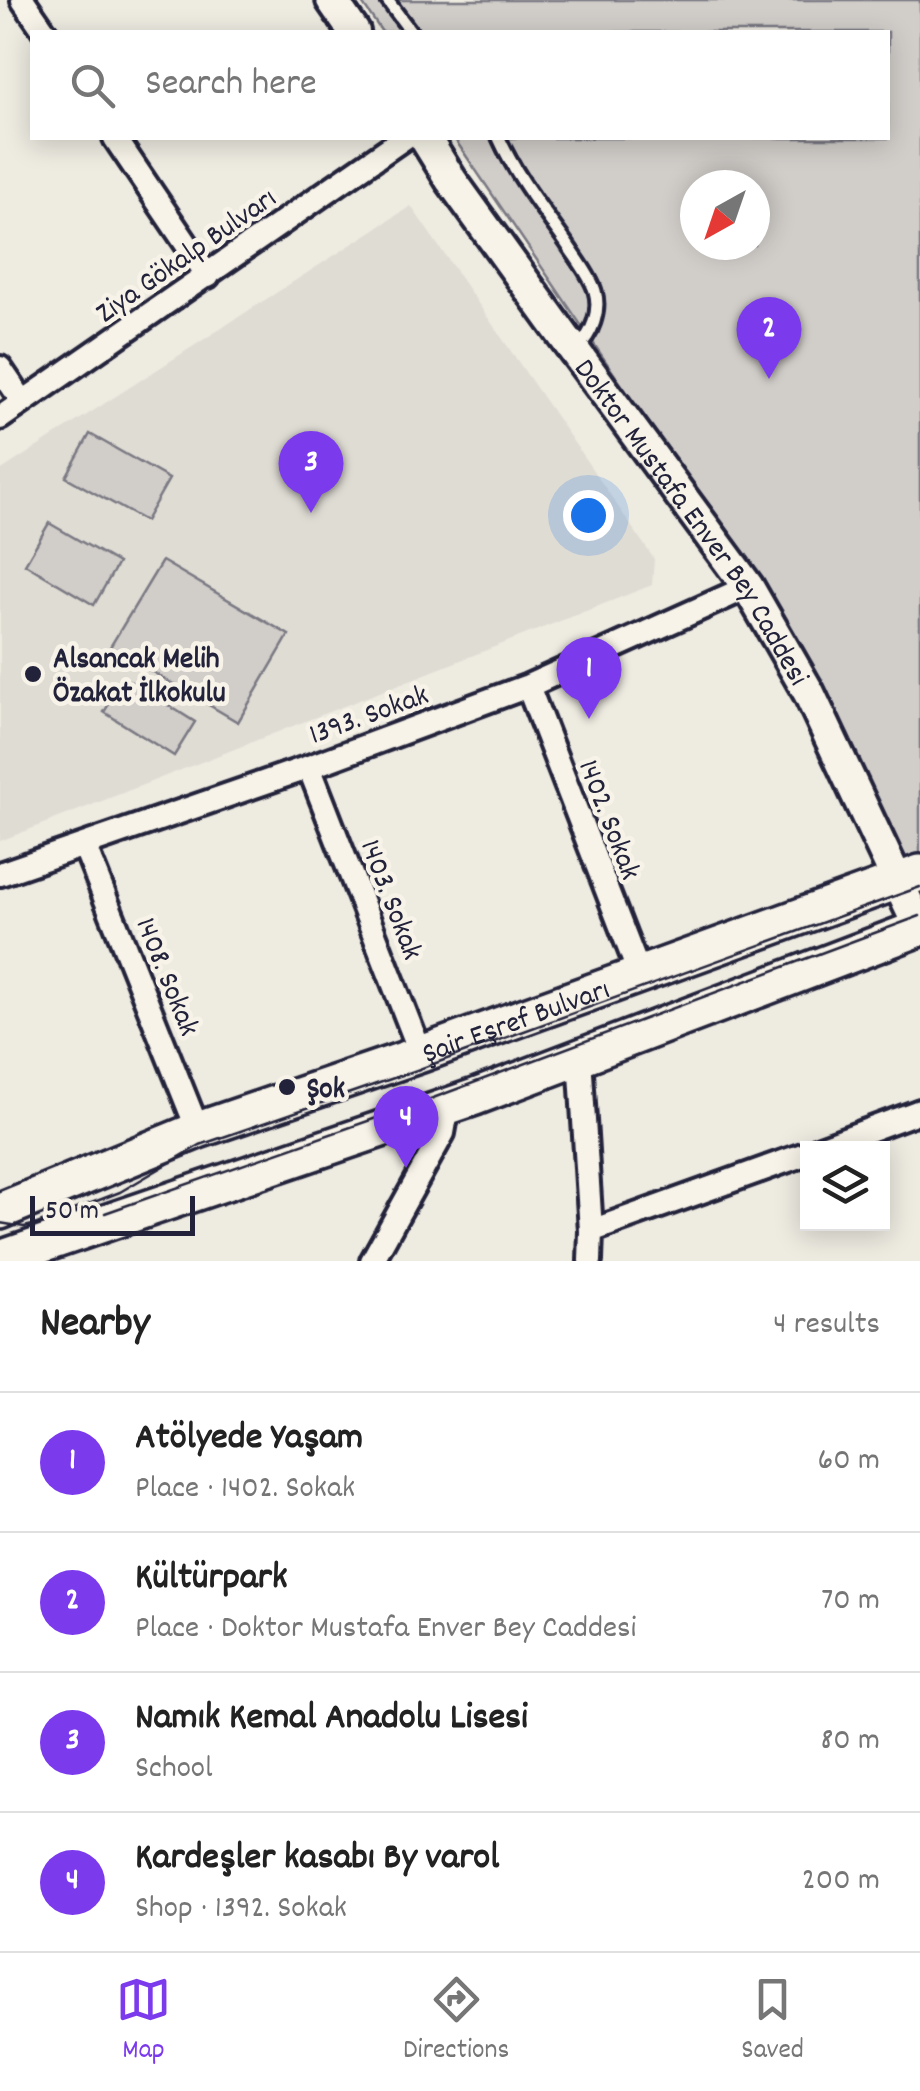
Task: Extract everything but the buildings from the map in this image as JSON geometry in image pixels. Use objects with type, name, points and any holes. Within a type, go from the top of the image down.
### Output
[{"type":"main road","name":"Şair Eşref Bulvarı","points":[[0,1211],[198,1130],[422,1054],[908,878]]},
{"type":"main road","name":"Şair Eşref Bulvarı","points":[[21,1257],[580,1057],[920,928]]},
{"type":"street","points":[[23,0],[44,30]]},
{"type":"street","points":[[332,0],[353,30]]},
{"type":"street","points":[[117,140],[208,276]]},
{"type":"street","name":"Ziya Gökalp Bulvarı","points":[[0,418],[401,140]]},
{"type":"street","name":"Doktor Mustafa Enver Bey Caddesi","points":[[426,140],[574,351],[748,587],[908,878],[920,928]]},
{"type":"street","points":[[0,368],[23,402]]},
{"type":"street","name":"1393. Sokak","points":[[0,874],[528,686],[748,587]]},
{"type":"street","name":"1402. Sokak","points":[[528,686],[639,974]]},
{"type":"street","name":"1403. Sokak","points":[[309,767],[422,1054]]},
{"type":"street","name":"1408. Sokak","points":[[84,845],[198,1130]]},
{"type":"street","points":[[580,1057],[590,1261]]},
{"type":"street","points":[[372,1261],[444,1133],[448,1105]]},
{"type":"street","points":[[839,1141],[920,1111]]},
{"type":"street","points":[[591,1231],[800,1157]]},
{"type":"lane","points":[[387,0],[410,30]]},
{"type":"lane","points":[[500,140],[595,292],[596,316],[587,340],[574,351]]},
{"type":"shaded area","points":[[360,0],[920,0],[920,865],[905,870],[708,512],[455,140],[890,140],[890,30],[381,30]]},
{"type":"shaded area","points":[[411,206],[654,559],[652,585],[0,841],[0,471]]},
{"type":"shaded area","points":[[90,434],[169,479],[145,521],[66,477]]},
{"type":"shaded area","points":[[49,523],[118,563],[94,605],[25,564]]},
{"type":"shaded area","points":[[162,561],[289,635],[238,722],[110,647]]},
{"type":"shaded area","points":[[125,678],[195,722],[174,756],[104,712]]},
{"type":"tram line","points":[[0,1223],[24,1227],[37,1224],[120,1192],[200,1145],[920,887]]},
{"type":"tram line","points":[[105,1213],[425,1101],[920,916]]},
{"type":"place","name":"Kültürpark","points":[[769,379]]},
{"type":"place","name":"Namık Kemal Anadolu Lisesi","points":[[311,513]]},
{"type":"place","name":"Alsancak Melih Özakat İlkokulu","points":[[33,674]]},
{"type":"place","name":"Atölyede Yaşam","points":[[589,719]]},
{"type":"place","name":"Şok","points":[[287,1087]]},
{"type":"place","name":"Kardeşler kasabı By varol","points":[[406,1168]]}]
